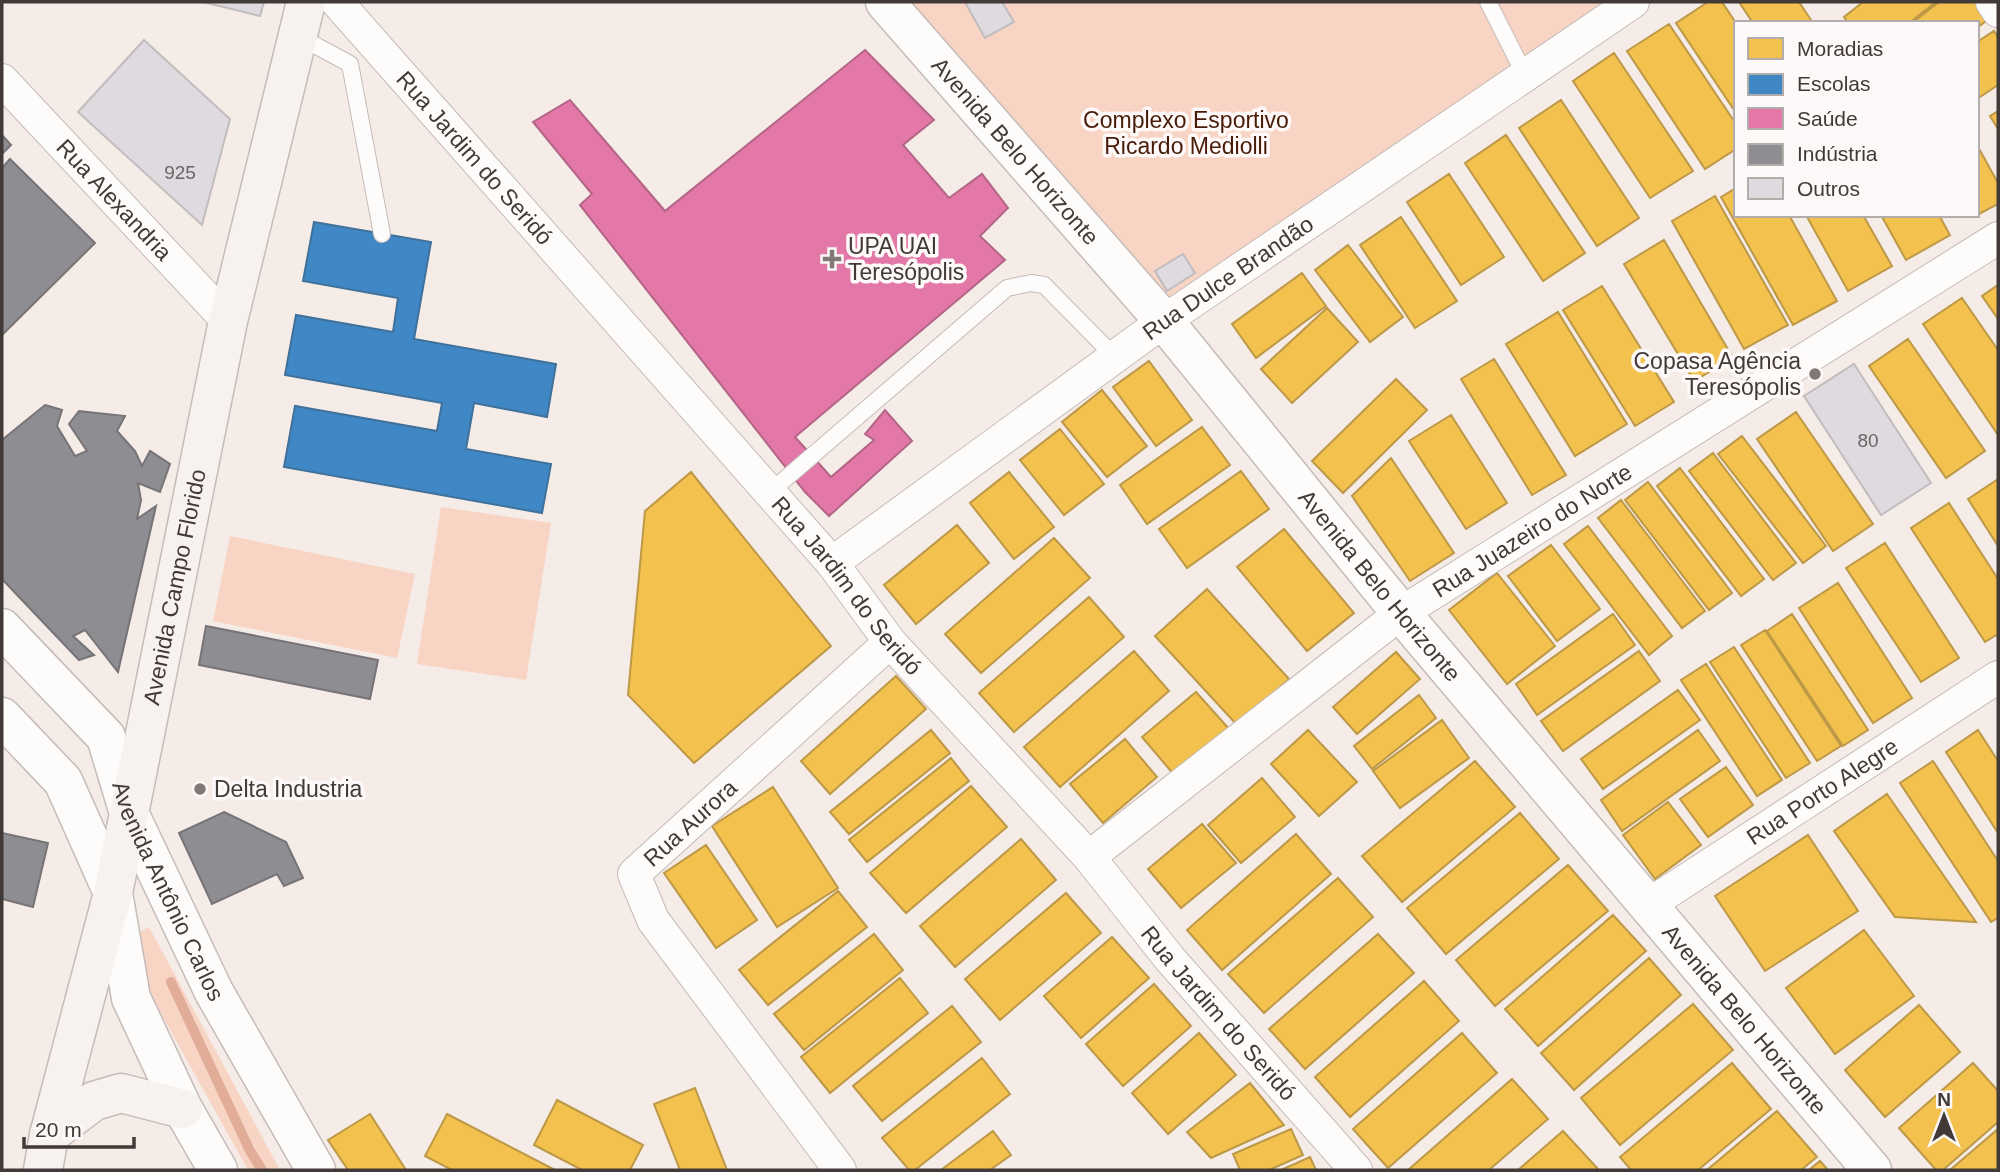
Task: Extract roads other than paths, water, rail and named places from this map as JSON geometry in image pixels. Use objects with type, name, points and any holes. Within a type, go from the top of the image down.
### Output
[{"type":"main road","name":"Avenida Campo Florido","points":[[46,1153],[113,892],[228,321],[302,19]]},
{"type":"main road","points":[[46,1153],[94,1101],[121,1093],[183,1109]]},
{"type":"street","name":"Rua Jardim do Seridó","points":[[337,2],[771,492],[832,564],[890,642],[1088,857],[1170,959],[1356,1170]]},
{"type":"street","name":"Avenida Belo Horizonte","points":[[885,2],[1164,321],[1401,613],[1872,1170]]},
{"type":"street","name":"Rua Dulce Brandão","points":[[832,564],[1164,321],[1633,2]]},
{"type":"street","points":[[1992,2],[1998,11]]},
{"type":"street","name":"Rua Alexandria","points":[[2,80],[228,321]]},
{"type":"street","name":"Rua Juazeiro do Norte","points":[[1088,857],[1401,613],[1998,238]]},
{"type":"street","name":"Avenida Antônio Carlos","points":[[2,628],[106,737],[129,813],[214,992],[316,1170]]},
{"type":"street","name":"Rua Aurora","points":[[840,1170],[653,920],[634,874],[890,642]]},
{"type":"street","name":"Rua Porto Alegre","points":[[1648,905],[1998,677]]},
{"type":"street","points":[[2,717],[63,781],[113,892],[131,998],[183,1109],[218,1170]]},
{"type":"lane","points":[[1489,2],[1525,75]]},
{"type":"lane","points":[[302,19],[350,64],[382,234]]},
{"type":"lane","points":[[771,492],[1007,288],[1031,283],[1044,285],[1115,357]]},
{"type":"waterway","points":[[171,982],[250,1151],[262,1170]]},
{"type":"place","name":"UPA UAI Teresópolis","points":[[832,259]]},
{"type":"place","name":"Copasa Agência Teresópolis","points":[[1815,374]]},
{"type":"place","name":"Delta Industria","points":[[200,789]]},
{"type":"park label","name":"Complexo Esportivo Ricardo Mediolli","points":[[1186,133]]}]
